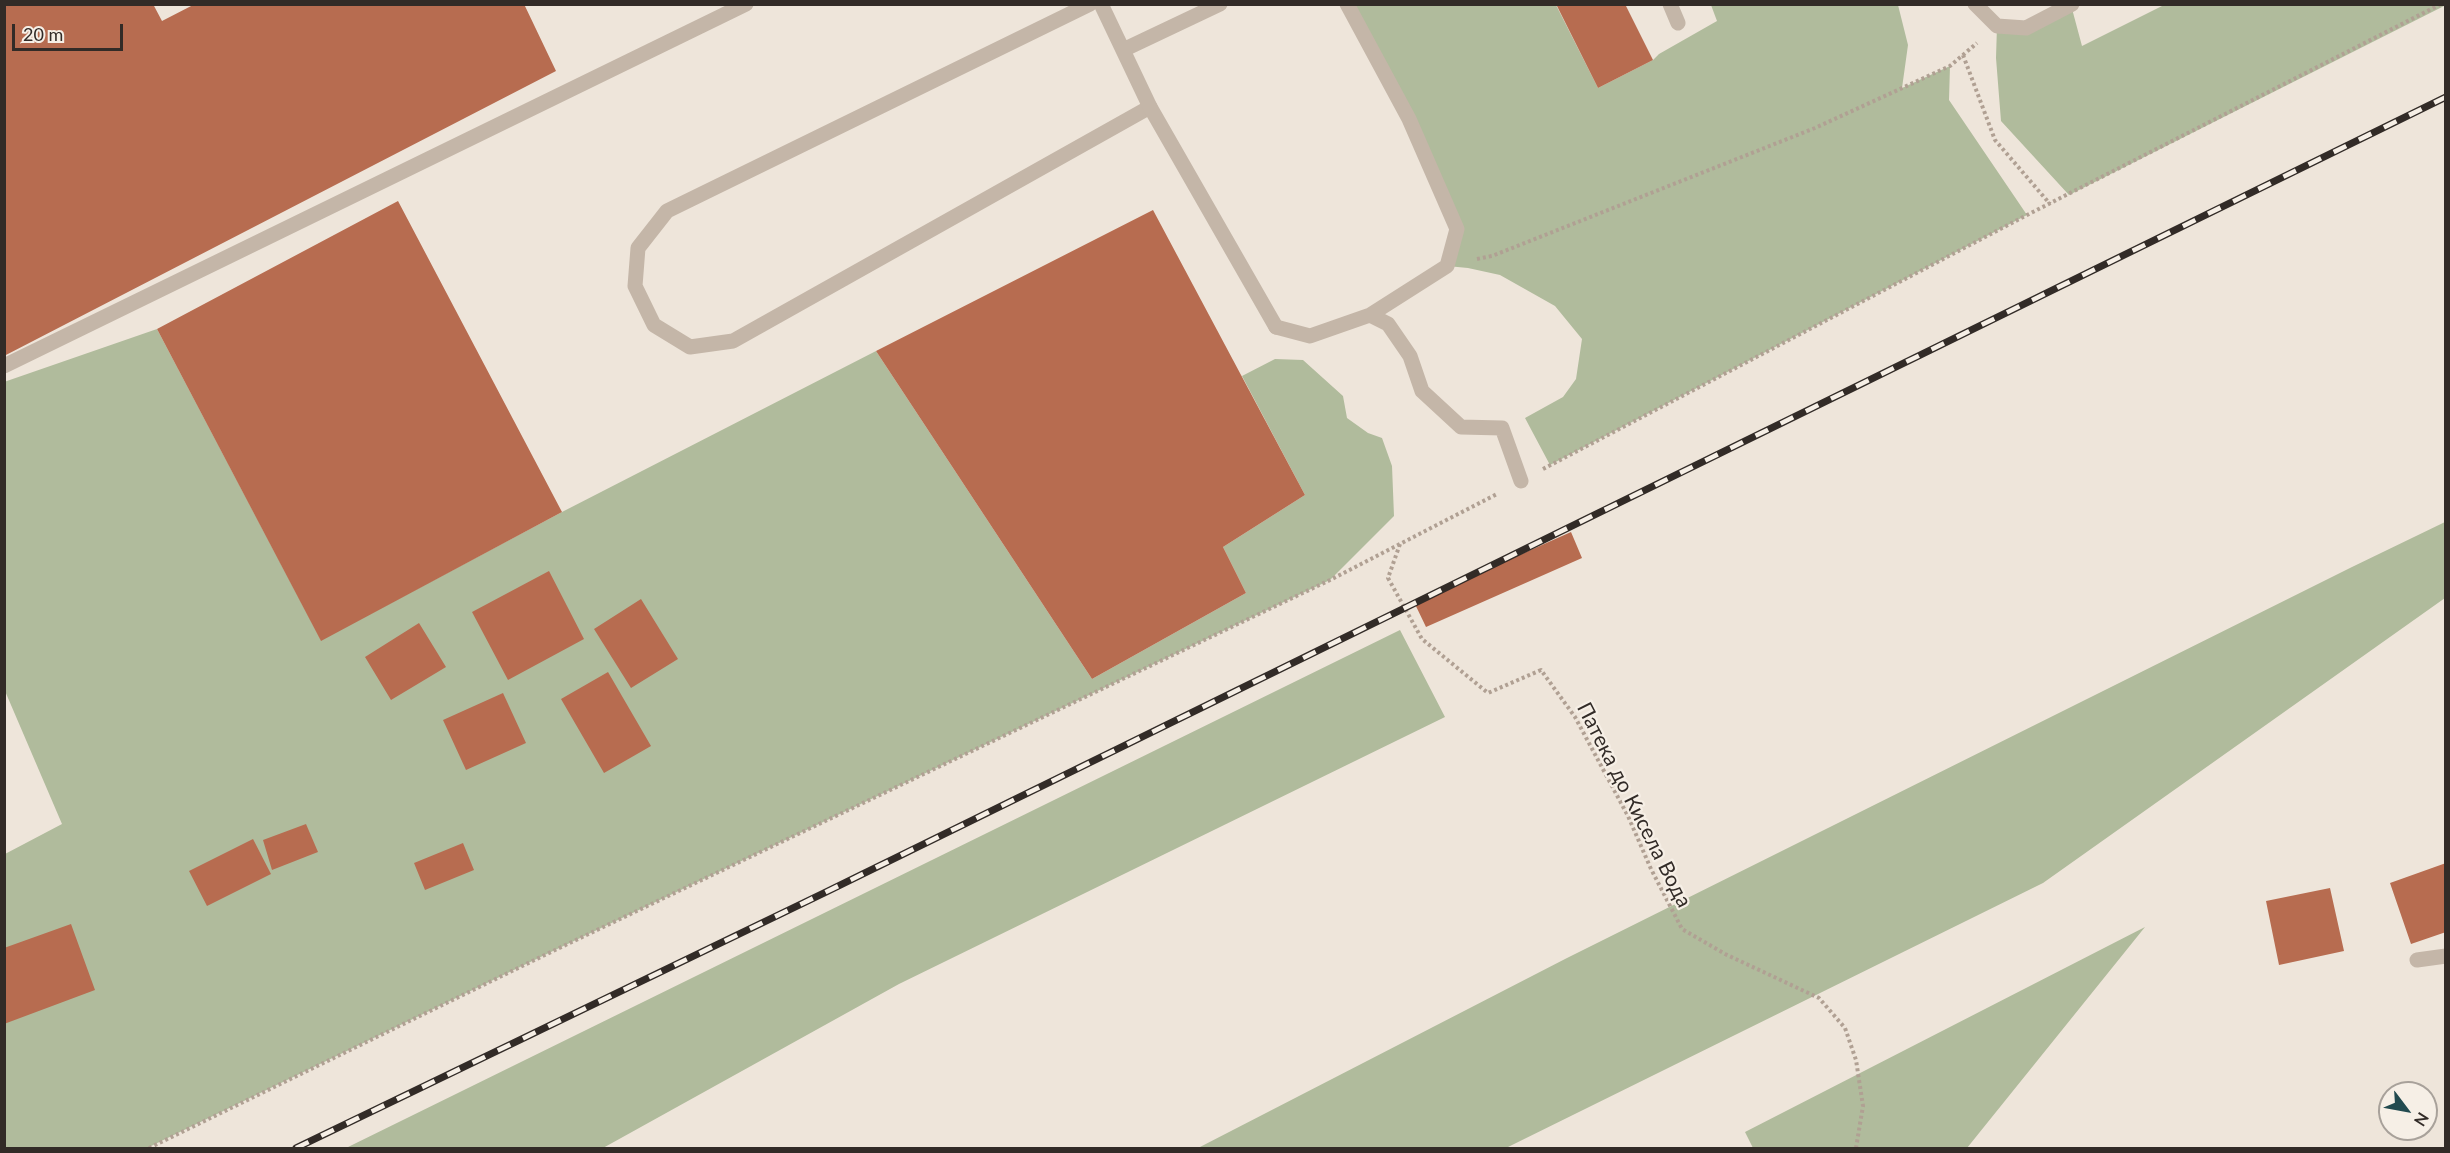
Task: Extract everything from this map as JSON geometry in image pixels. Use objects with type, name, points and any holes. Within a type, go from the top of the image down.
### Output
[{"type":"street","points":[[4,366],[747,4]]},
{"type":"street","points":[[1090,4],[667,211],[638,248],[635,286],[654,325],[690,347],[733,341],[1150,107]]},
{"type":"street","points":[[1101,4],[1150,107],[1276,327],[1310,336],[1370,315],[1447,266],[1457,230],[1409,118],[1347,4]]},
{"type":"street","points":[[1123,50],[1220,4]]},
{"type":"street","points":[[1670,4],[1678,23]]},
{"type":"street","points":[[1975,4],[1997,26],[2026,28],[2072,4]]},
{"type":"street","points":[[1370,315],[1388,324],[1410,356],[1422,391],[1461,427],[1502,428],[1521,481]]},
{"type":"street","points":[[2418,960],[2445,956]]},
{"type":"path","points":[[149,1149],[553,951],[1330,580],[2050,204],[2441,4]]},
{"type":"path","points":[[1447,266],[1492,256],[1815,128],[1950,66],[1997,26]]},
{"type":"path","points":[[1963,55],[1995,140],[2050,204]]},
{"type":"path","name":"Патека до Кисела Вода","points":[[1400,544],[1388,578],[1422,639],[1488,693],[1541,670],[1575,717],[1628,816],[1651,869],[1682,929],[1725,954],[1819,998],[1845,1028],[1856,1060],[1863,1106],[1856,1149]]},
{"type":"green space","points":[[1349,5],[1556,5],[1598,88],[1653,60],[1659,54],[1717,21],[1711,5],[1898,5],[1908,45],[1902,88],[1950,66],[1949,100],[2027,215],[1550,465],[1525,418],[1563,397],[1576,379],[1582,339],[1555,306],[1500,275],[1447,266],[1457,229]]},
{"type":"green space","points":[[2071,5],[2082,46],[2164,5],[2446,5],[2069,195],[2001,121],[1996,58],[1997,26],[2026,28]]},
{"type":"green space","points":[[157,329],[321,640],[562,512],[876,351],[1092,679],[1246,593],[1223,547],[1305,495],[1242,376],[1275,359],[1303,360],[1343,396],[1347,418],[1368,433],[1382,438],[1392,466],[1394,516],[1330,580],[553,951],[147,1148],[5,1148],[5,854],[62,824],[5,691],[4,382]]},
{"type":"green space","points":[[2445,522],[2445,598],[2043,883],[1506,1148],[1198,1148],[1567,958]]},
{"type":"green space","points":[[1400,630],[1445,717],[899,984],[603,1148],[346,1148]]},
{"type":"green space","points":[[2145,927],[1967,1148],[1753,1148],[1745,1132]]},
{"type":"building","points":[[4,4],[153,4],[162,21],[195,4],[524,4],[556,71],[4,356]]},
{"type":"building","points":[[1556,4],[1625,4],[1653,60],[1598,88]]},
{"type":"building","points":[[398,201],[562,512],[321,641],[157,329]]},
{"type":"building","points":[[1153,210],[1305,495],[1223,547],[1246,593],[1092,679],[876,351]]},
{"type":"building","points":[[1571,532],[1582,558],[1426,627],[1414,602]]},
{"type":"building","points":[[549,571],[584,639],[508,680],[472,612]]},
{"type":"building","points":[[641,599],[678,659],[631,688],[594,629]]},
{"type":"building","points":[[419,623],[446,667],[391,700],[365,657]]},
{"type":"building","points":[[608,672],[651,746],[604,773],[561,699]]},
{"type":"building","points":[[503,693],[526,743],[466,770],[443,720]]},
{"type":"building","points":[[306,824],[318,852],[272,870],[263,840]]},
{"type":"building","points":[[253,839],[271,874],[207,906],[189,871]]},
{"type":"building","points":[[463,843],[474,870],[425,890],[414,863]]},
{"type":"building","points":[[2446,863],[2446,932],[2411,944],[2390,883]]},
{"type":"building","points":[[2330,888],[2344,951],[2279,965],[2266,901]]},
{"type":"building","points":[[71,924],[95,990],[4,1024],[4,948]]},
{"type":"railway","points":[[296,1148],[824,893],[2446,97]]}]
